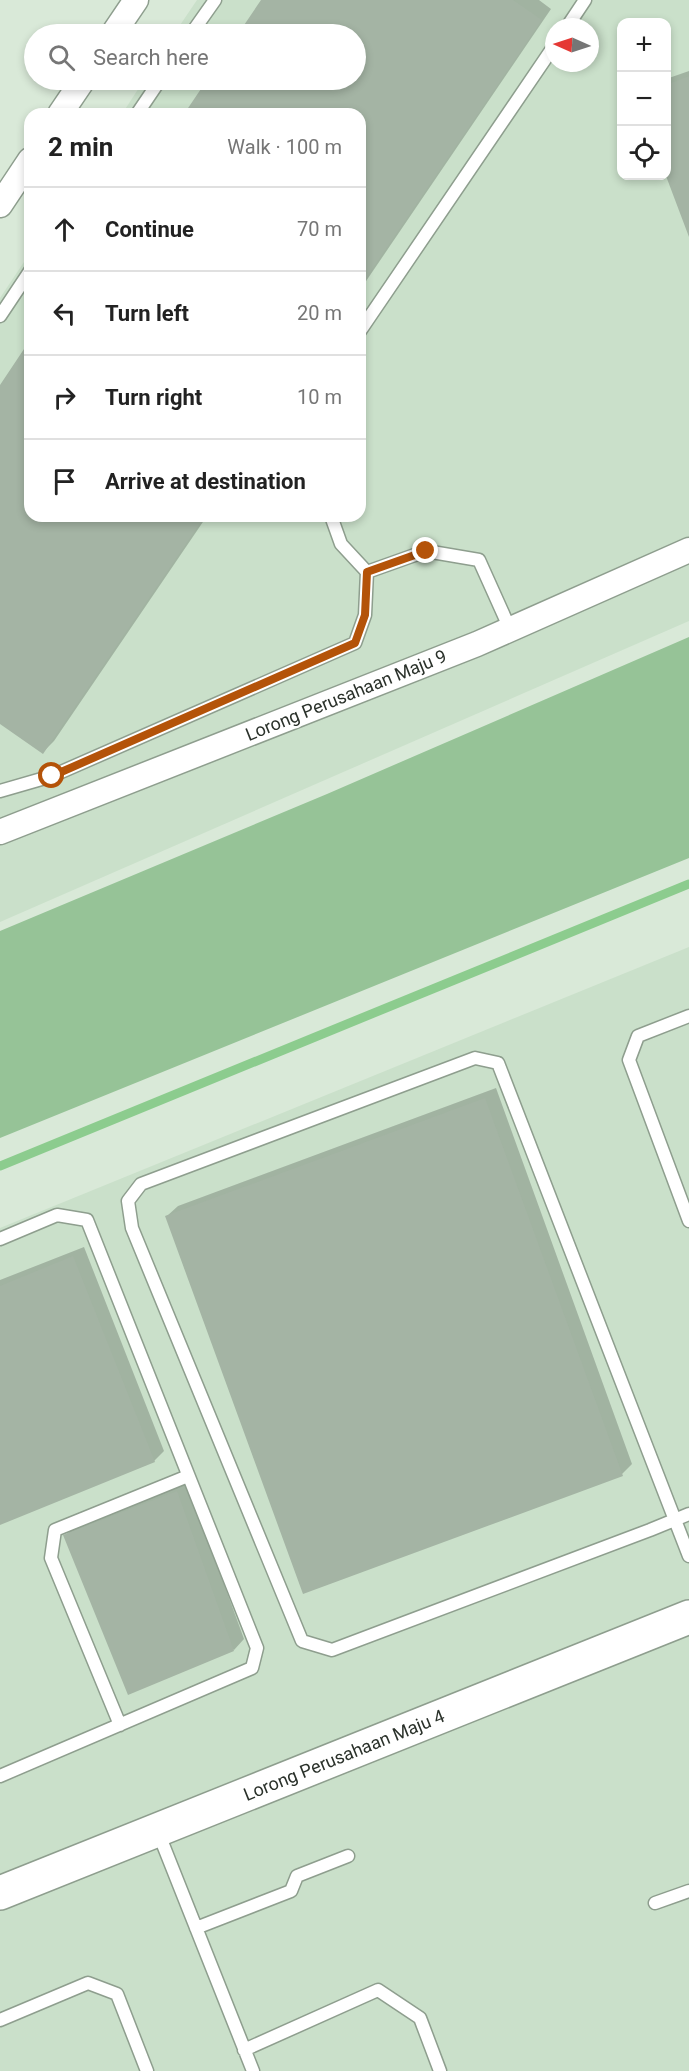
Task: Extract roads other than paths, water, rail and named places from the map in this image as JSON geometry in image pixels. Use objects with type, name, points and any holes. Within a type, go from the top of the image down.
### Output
[{"type":"street","points":[[120,24],[136,0]]},
{"type":"street","points":[[64,108],[76,90]]},
{"type":"street","points":[[0,205],[24,169]]},
{"type":"street","name":"Lorong Perusahaan Maju 9","points":[[0,832],[510,629],[689,550]]},
{"type":"street","name":"Lorong Perusahaan Maju 4","points":[[1,1890],[689,1617]]},
{"type":"lane","points":[[198,24],[215,0]]},
{"type":"lane","points":[[573,18],[585,0]]},
{"type":"lane","points":[[366,322],[545,59]]},
{"type":"lane","points":[[141,108],[153,90]]},
{"type":"lane","points":[[0,316],[24,280]]},
{"type":"lane","points":[[0,791],[52,776],[355,643],[365,615],[367,572],[341,544],[333,522]]},
{"type":"lane","points":[[367,572],[426,551],[479,560],[510,629]]},
{"type":"lane","points":[[689,1016],[638,1036],[630,1060],[689,1221]]},
{"type":"lane","points":[[689,1514],[675,1520],[332,1650],[302,1641],[132,1228],[128,1201],[141,1184],[475,1058],[498,1063],[675,1520],[689,1556]]},
{"type":"lane","points":[[0,1239],[57,1215],[87,1220],[257,1648],[252,1668],[0,1776]]},
{"type":"lane","points":[[120,1725],[51,1558],[55,1530],[188,1476]]},
{"type":"lane","points":[[157,1830],[253,2071]]},
{"type":"lane","points":[[196,1928],[291,1890],[297,1876],[348,1856]]},
{"type":"lane","points":[[655,1903],[689,1891]]},
{"type":"lane","points":[[0,2020],[88,1983],[117,1994],[147,2071]]},
{"type":"lane","points":[[244,2050],[378,1990],[420,2018],[440,2071]]},
{"type":"waterway","points":[[0,1166],[689,884]]}]
